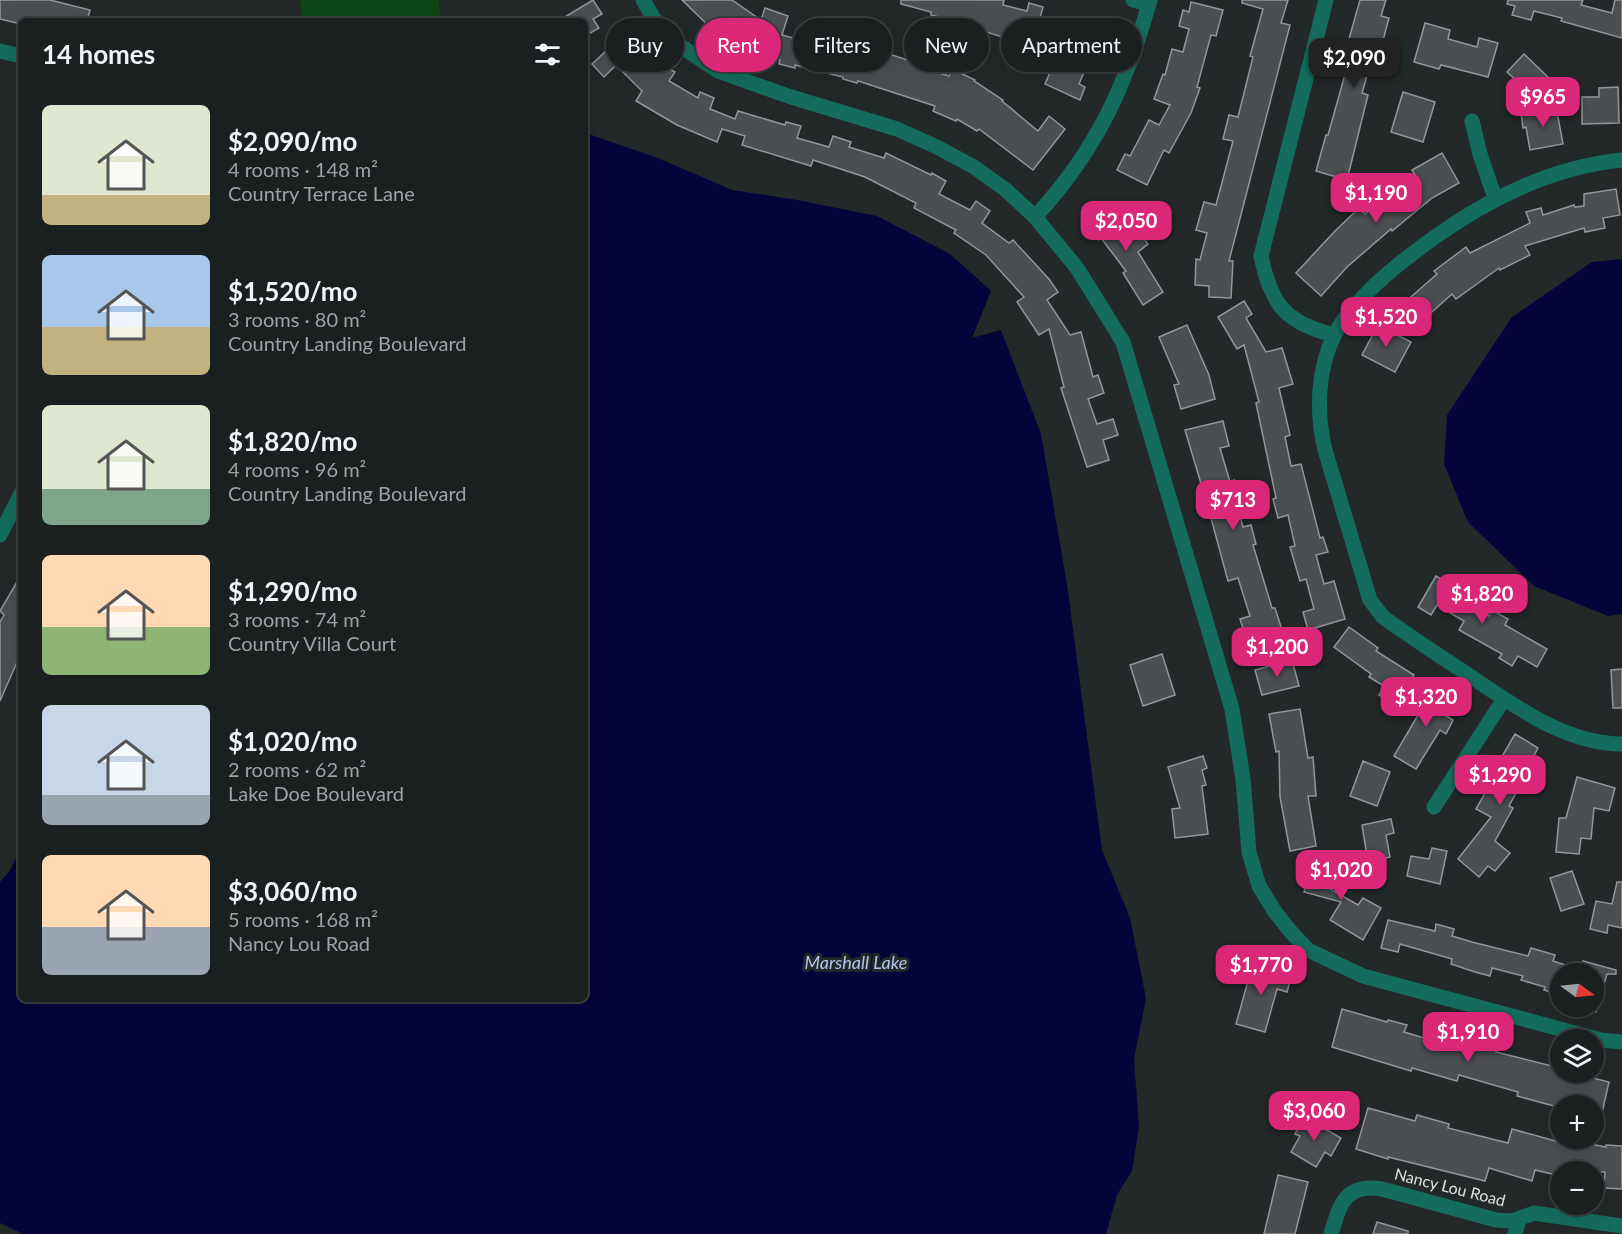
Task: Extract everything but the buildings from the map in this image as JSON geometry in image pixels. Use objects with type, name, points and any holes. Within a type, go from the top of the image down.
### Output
[{"type":"street","points":[[643,0],[654,20],[679,45],[718,71],[788,96],[897,129],[974,167],[1006,190],[1035,217],[1077,268],[1123,342],[1232,709],[1243,779],[1249,852],[1259,885],[1275,912],[1308,950],[1363,976],[1601,1040],[1622,1042]]},
{"type":"street","points":[[1035,217],[1070,177],[1104,123],[1134,56],[1149,2],[1133,0]]},
{"type":"street","points":[[1326,0],[1261,256],[1271,293],[1282,308],[1297,321],[1315,330],[1334,335]]},
{"type":"street","points":[[0,51],[18,55]]},
{"type":"street","points":[[1472,121],[1495,198]]},
{"type":"street","points":[[1622,160],[1571,169],[1534,181],[1495,198],[1462,218],[1392,270],[1364,296],[1334,335],[1320,391],[1319,425],[1370,600],[1383,617],[1504,699],[1559,730],[1607,744],[1622,744]]},
{"type":"street","points":[[0,535],[18,500]]},
{"type":"street","points":[[1434,807],[1504,699]]},
{"type":"street","name":"Nancy Lou Road","points":[[1331,1234],[1341,1203],[1352,1192],[1365,1187],[1382,1189],[1517,1227],[1534,1213],[1622,1226]]},
{"type":"green space","points":[[300,0],[438,0],[441,18],[302,18]]},
{"type":"water","name":"Marshall Lake","points":[[588,134],[658,158],[732,190],[877,216],[950,254],[991,291],[972,338],[1001,330],[1041,434],[1067,584],[1102,850],[1130,918],[1146,998],[1134,1059],[1139,1127],[1132,1171],[1117,1195],[1106,1234],[23,1234],[0,1223],[0,882],[11,869],[18,852],[18,1002],[588,1002]]},
{"type":"water","points":[[1622,259],[1622,614],[1608,616],[1534,586],[1468,522],[1444,464],[1447,415],[1512,317],[1592,262]]}]
